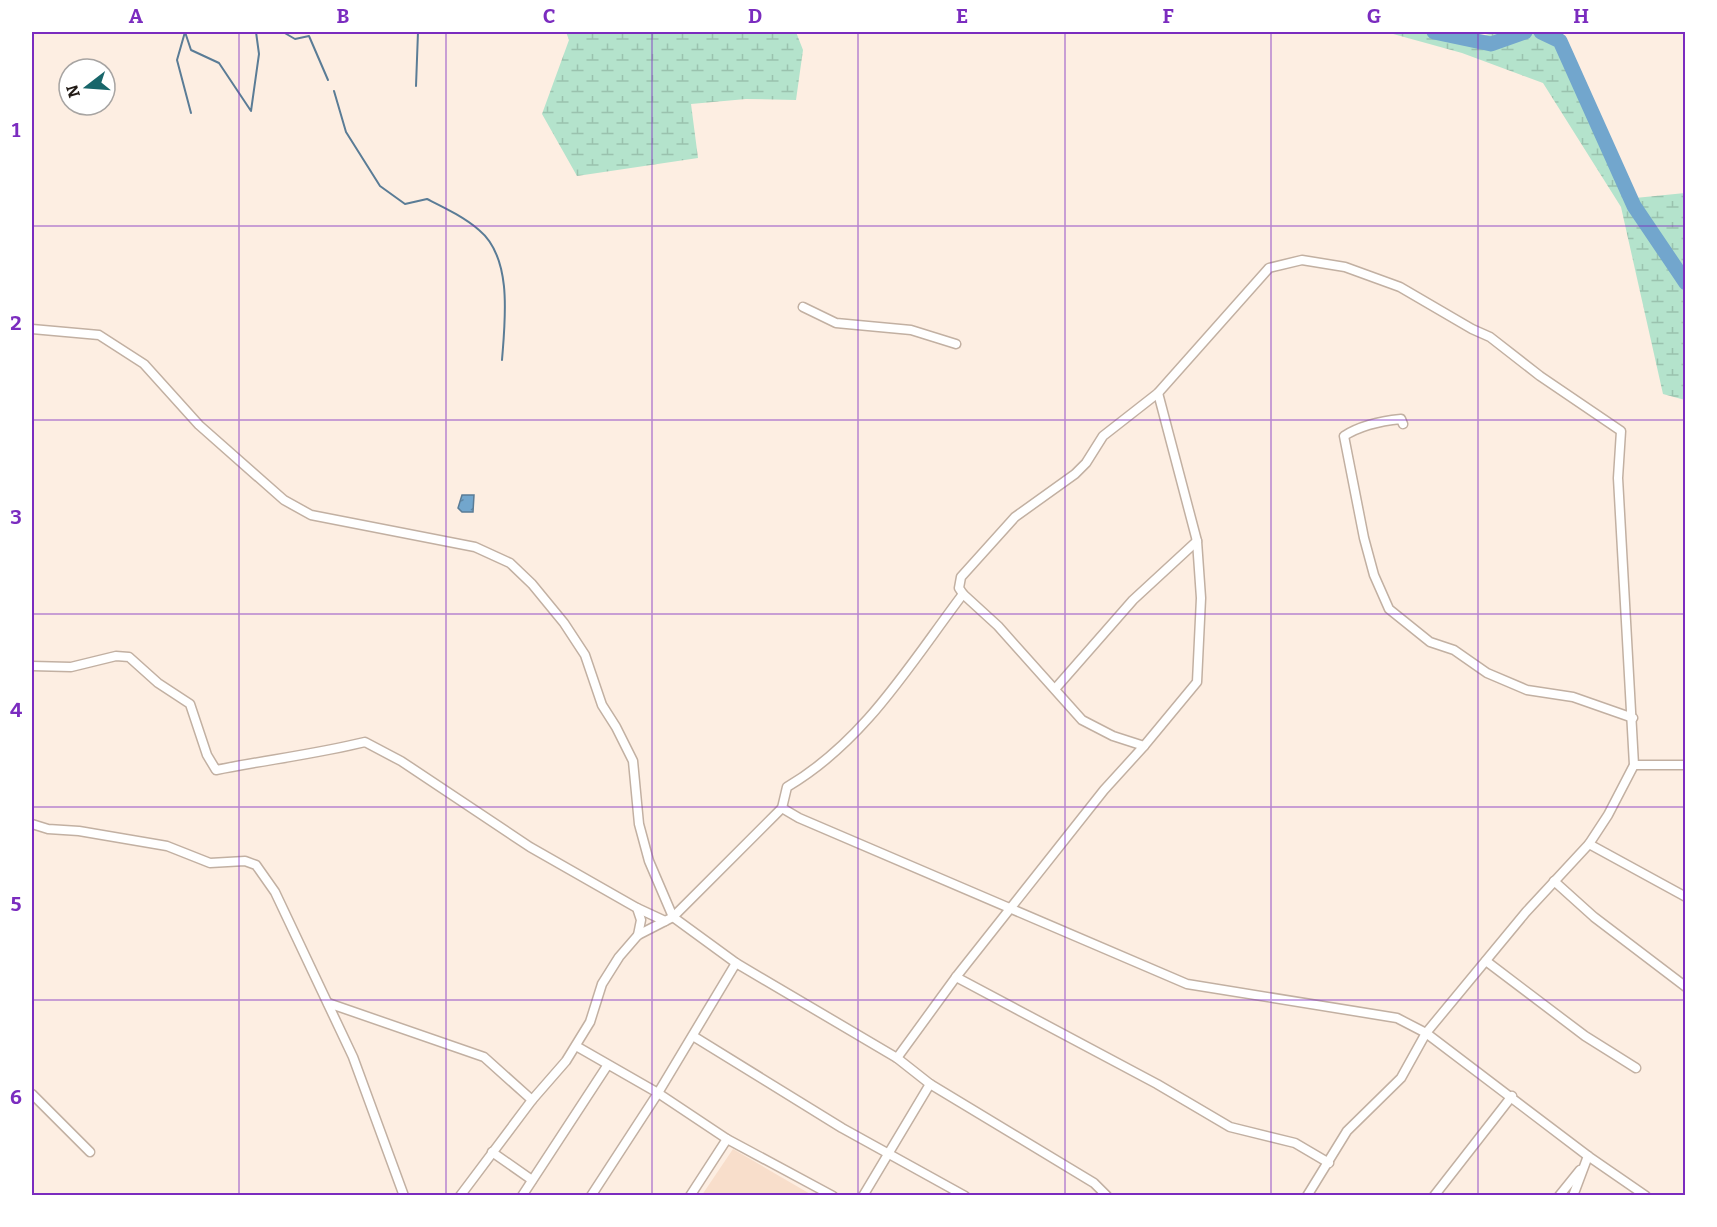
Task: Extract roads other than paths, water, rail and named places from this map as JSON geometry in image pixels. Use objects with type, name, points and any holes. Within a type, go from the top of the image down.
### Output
[{"type":"street","points":[[1144,746],[1113,736],[1082,720],[998,626],[959,588],[962,577],[1015,517],[1075,474],[1086,463],[1103,436],[1158,393],[1269,268],[1302,260],[1345,267],[1400,287],[1490,337],[1540,376],[1621,431],[1618,478],[1634,765],[1608,815],[1589,844],[1554,881],[1426,1033],[1401,1078],[1347,1131],[1307,1196]]},
{"type":"street","points":[[803,307],[836,323],[911,330],[956,344]]},
{"type":"street","points":[[32,329],[99,335],[144,364],[199,425],[284,500],[311,515],[476,547],[510,563],[532,584],[564,623],[585,655],[602,705],[633,761],[639,824],[669,919]]},
{"type":"street","points":[[897,1058],[956,977],[1104,790],[1197,682],[1201,598],[1197,542],[1158,393]]},
{"type":"street","points":[[1403,424],[1401,419],[1382,421],[1354,430],[1344,436],[1364,538],[1374,575],[1389,609],[1430,642],[1454,650],[1486,673],[1527,690],[1573,697],[1633,718]]},
{"type":"street","points":[[1055,689],[1133,600],[1197,542]]},
{"type":"street","points":[[638,935],[669,919],[782,808],[788,787],[805,776],[867,722],[894,692],[916,657],[963,594]]},
{"type":"street","points":[[32,666],[65,668],[116,656],[129,657],[190,704],[207,755],[216,770],[284,756],[318,754],[365,742],[401,761],[520,840],[637,909],[669,919],[736,963],[897,1058],[930,1084],[1095,1183],[1107,1196]]},
{"type":"street","points":[[1634,765],[1685,765]]},
{"type":"street","points":[[782,808],[799,819],[1187,984],[1397,1018],[1426,1033],[1512,1096],[1587,1159],[1646,1196]]},
{"type":"street","points":[[32,824],[48,829],[79,831],[132,842],[167,846],[210,863],[245,861],[256,865],[275,892],[353,1057],[404,1196]]},
{"type":"street","points":[[1589,844],[1686,897]]},
{"type":"street","points":[[1554,881],[1594,917],[1686,987]]},
{"type":"street","points":[[459,1196],[576,1046],[590,1022],[602,984],[638,935],[641,920],[637,909]]},
{"type":"street","points":[[1486,961],[1585,1036],[1636,1068]]},
{"type":"street","points":[[591,1196],[658,1093],[736,963]]},
{"type":"street","points":[[956,977],[1157,1084],[1230,1126],[1294,1143],[1329,1163]]},
{"type":"street","points":[[328,1003],[484,1057],[532,1100]]},
{"type":"street","points":[[693,1036],[888,1155],[965,1196]]},
{"type":"street","points":[[576,1046],[607,1066],[658,1093],[727,1139],[833,1196]]},
{"type":"street","points":[[522,1196],[607,1066]]},
{"type":"street","points":[[863,1196],[930,1084]]},
{"type":"street","points":[[32,1094],[90,1152]]},
{"type":"street","points":[[1434,1196],[1512,1096]]},
{"type":"street","points":[[690,1196],[727,1139]]},
{"type":"street","points":[[492,1152],[531,1180]]},
{"type":"street","points":[[1559,1196],[1587,1159]]},
{"type":"street","points":[[1573,1196],[1587,1159]]},
{"type":"water","points":[[462,495],[474,495],[473,512],[462,512],[458,508]]},
{"type":"waterway","points":[[185,32],[191,50],[219,63],[251,111],[259,54],[256,32]]},
{"type":"waterway","points":[[185,32],[177,60],[191,113]]},
{"type":"waterway","points":[[283,32],[295,39],[309,36],[328,80]]},
{"type":"waterway","points":[[416,86],[418,32]]},
{"type":"waterway","points":[[1434,32],[1491,44],[1525,32]]},
{"type":"waterway","points":[[1541,32],[1560,41],[1634,206],[1686,283]]},
{"type":"waterway","points":[[334,91],[346,132],[380,186],[405,204],[427,199],[441,206],[473,225],[490,242],[502,273],[504,291],[502,360]]}]
